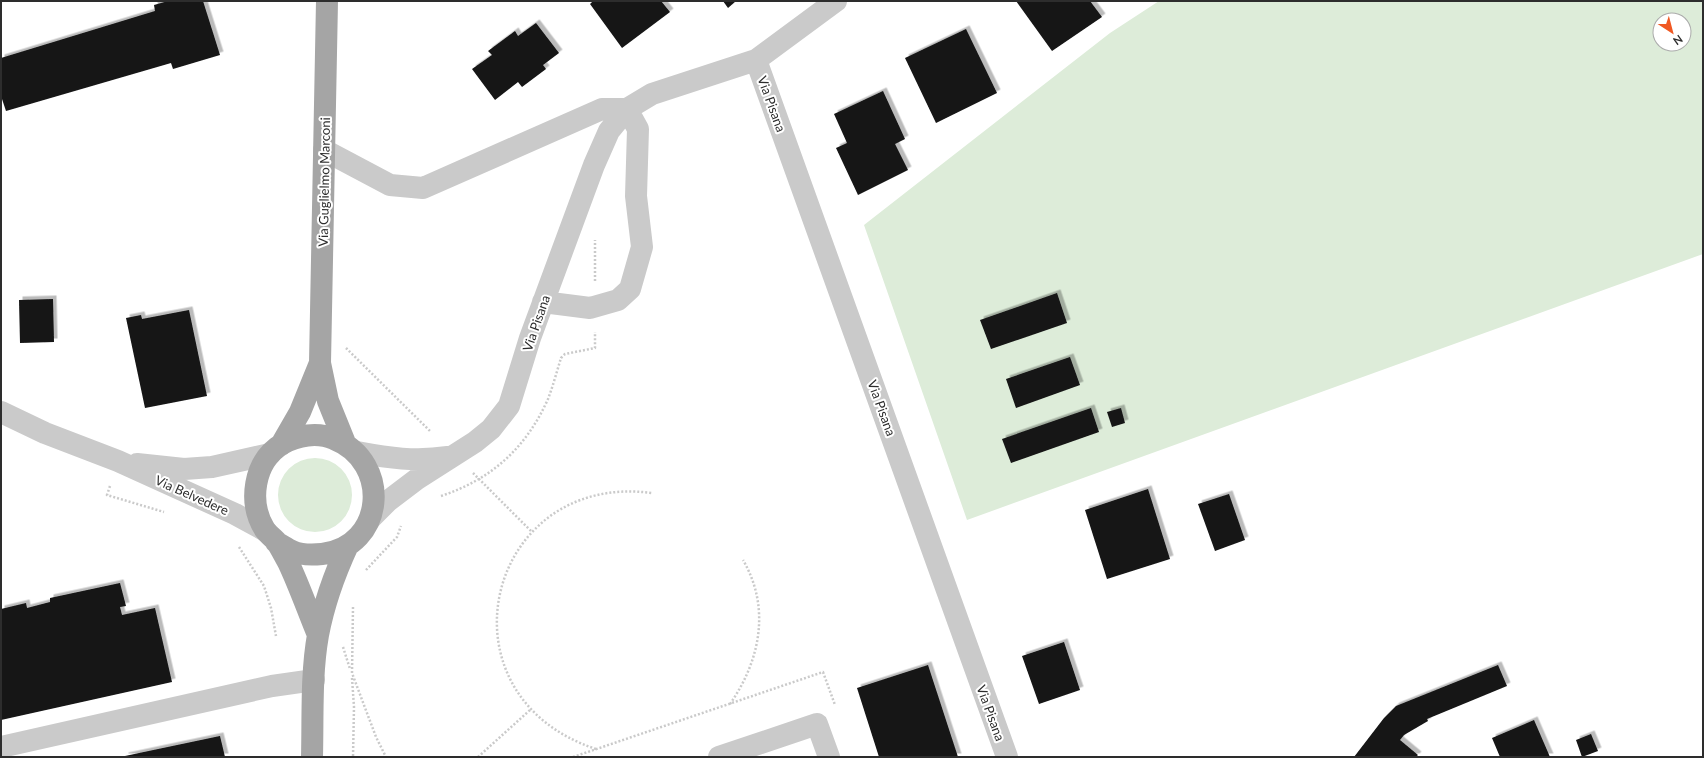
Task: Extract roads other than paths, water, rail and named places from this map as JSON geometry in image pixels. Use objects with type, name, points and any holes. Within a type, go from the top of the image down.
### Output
[{"type":"main road","name":"Via Guglielmo Marconi","points":[[327,1],[320,362],[328,401],[351,447]]},
{"type":"main road","name":"Via Guglielmo Marconi","points":[[276,450],[300,412],[320,362]]},
{"type":"main road","points":[[271,536],[293,552],[312,555],[331,553],[348,545],[357,538],[370,519],[374,501],[374,484],[368,466],[351,447],[330,437],[313,435],[297,438],[276,450],[259,471],[254,492],[256,512],[271,536],[288,563],[318,635]]},
{"type":"main road","points":[[312,757],[314,680],[318,635],[334,577],[348,545]]},
{"type":"street","name":"Via Pisana","points":[[370,519],[388,501],[417,479],[455,456],[491,429],[509,406],[530,338],[594,165],[609,131],[627,109],[652,94],[756,60],[813,9],[836,1]]},
{"type":"street","name":"Via Pisana","points":[[756,60],[1007,757]]},
{"type":"street","points":[[324,150],[390,185],[423,188],[602,109],[627,109],[638,129],[636,196],[642,247],[630,289],[618,300],[590,308],[543,302]]},
{"type":"street","name":"Via Belvedere","points":[[1,412],[45,433],[118,461],[235,514],[271,536]]},
{"type":"street","name":"Via Pisana","points":[[351,447],[395,459],[422,460],[455,456]]},
{"type":"street","name":"Via Belvedere","points":[[118,461],[184,469],[212,467],[276,450]]},
{"type":"street","points":[[1,747],[272,686],[314,680]]},
{"type":"street","points":[[719,757],[817,724],[829,757]]}]
